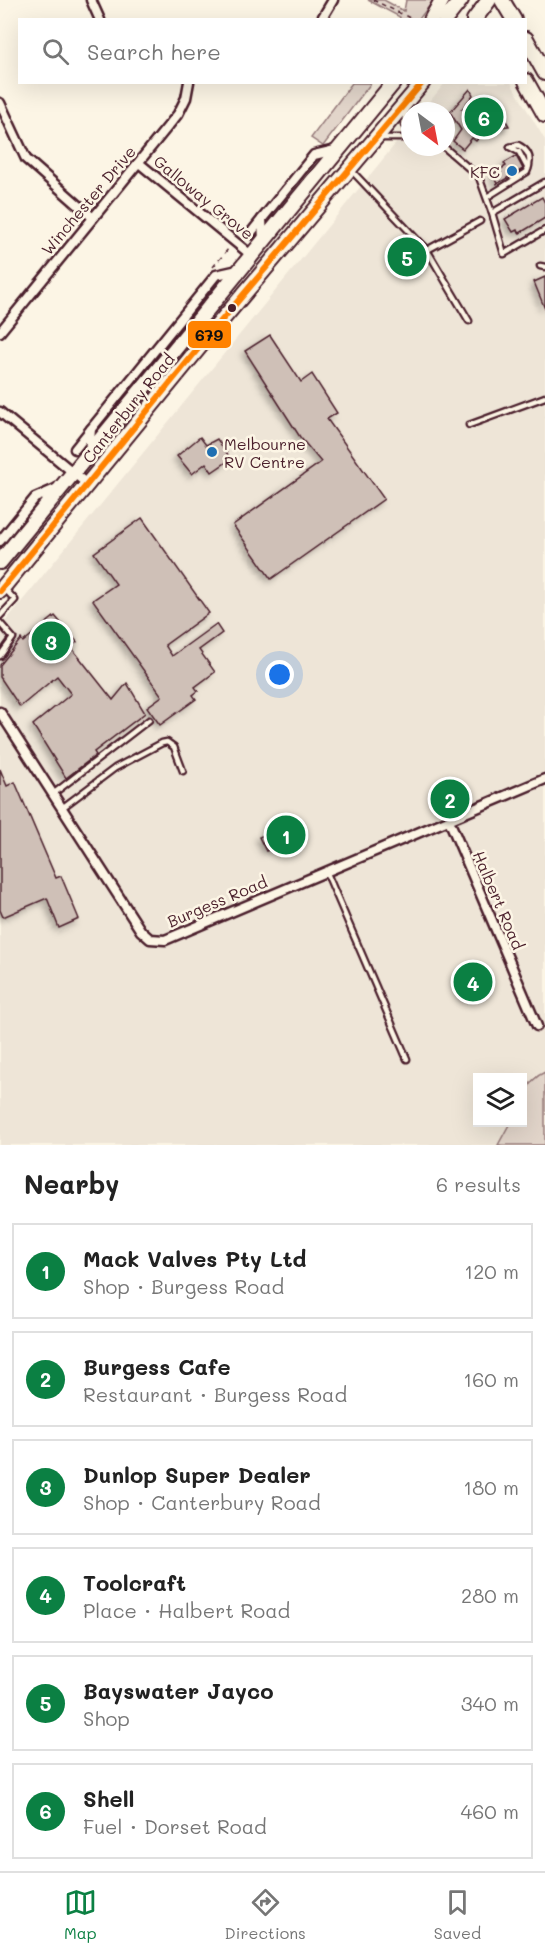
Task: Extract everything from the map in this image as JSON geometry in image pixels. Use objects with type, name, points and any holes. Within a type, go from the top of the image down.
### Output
[{"type":"main road","points":[[432,18],[442,0]]},
{"type":"main road","points":[[448,18],[461,0]]},
{"type":"main road","points":[[502,0],[515,18]]},
{"type":"main road","points":[[516,0],[516,18]]},
{"type":"main road","points":[[475,18],[484,2]]},
{"type":"main road","points":[[484,2],[490,18]]},
{"type":"main road","points":[[527,42],[545,73]]},
{"type":"main road","name":"Canterbury Road","points":[[0,562],[392,84]]},
{"type":"main road","name":"Canterbury Road","points":[[2,589],[88,482],[421,84]]},
{"type":"main road","points":[[527,84],[545,115]]},
{"type":"main road","points":[[251,255],[266,268]]},
{"type":"street","points":[[91,0],[99,18]]},
{"type":"street","points":[[322,18],[333,0]]},
{"type":"street","name":"Winchester Drive","points":[[0,332],[178,114],[186,98],[189,84]]},
{"type":"street","points":[[0,103],[26,159],[92,218]]},
{"type":"street","name":"Canterbury Road","points":[[250,234],[314,155],[337,149]]},
{"type":"street","name":"Galloway Grove","points":[[139,163],[251,255]]},
{"type":"street","points":[[262,219],[263,240]]},
{"type":"street","name":"Canterbury Road","points":[[75,449],[216,275],[238,270]]},
{"type":"street","points":[[0,412],[88,482]]},
{"type":"street","name":"Canterbury Road","points":[[89,453],[91,429]]},
{"type":"street","name":"Canterbury Road","points":[[0,541],[35,498],[62,486]]},
{"type":"street","name":"Burgess Road","points":[[0,712],[141,931],[150,939],[165,939],[545,779]]},
{"type":"street","name":"Halbert Road","points":[[449,820],[537,1026]]},
{"type":"lane","points":[[375,140],[401,138]]},
{"type":"lane","points":[[487,197],[528,170],[528,154],[518,144],[510,147]]},
{"type":"lane","points":[[454,156],[479,177],[504,254],[545,230]]},
{"type":"lane","points":[[350,169],[427,250],[469,321]]},
{"type":"lane","points":[[492,213],[545,182]]},
{"type":"lane","points":[[427,250],[480,221]]},
{"type":"lane","points":[[469,425],[545,397]]},
{"type":"lane","points":[[0,616],[15,600],[2,589]]},
{"type":"lane","points":[[0,623],[13,638],[0,656]]},
{"type":"lane","points":[[53,795],[149,720]]},
{"type":"lane","points":[[62,808],[115,768],[162,743],[166,742],[174,747],[183,771]]},
{"type":"lane","points":[[326,872],[407,1059]]},
{"type":"path","points":[[373,0],[410,18]]},
{"type":"shaded area","points":[[368,0],[384,0],[404,11],[406,0],[434,0],[420,18],[400,17]]},
{"type":"shaded area","points":[[351,84],[370,84],[323,146],[311,138]]},
{"type":"shaded area","points":[[444,84],[512,84],[545,140],[545,1072],[535,1076],[527,1092],[527,1073],[473,1073],[473,1127],[508,1127],[498,1145],[0,1145],[0,628],[401,137],[401,156],[455,156],[455,102],[429,102]]},
{"type":"shaded area","points":[[545,1072],[545,1145],[498,1145],[508,1127],[527,1127],[527,1090],[538,1076]]},
{"type":"building","points":[[470,89],[473,95],[462,109],[474,107],[493,121],[476,141],[472,138],[463,149],[455,143],[455,138],[461,130],[455,120],[455,106]]},
{"type":"building","points":[[495,102],[509,126],[501,127],[488,104]]},
{"type":"building","name":"KFC","points":[[516,156],[523,169],[497,184],[493,174],[506,166],[504,163]]},
{"type":"building","points":[[542,197],[545,203],[545,218],[520,233],[517,230],[513,232],[505,219]]},
{"type":"building","points":[[545,277],[545,309],[534,282]]},
{"type":"building","points":[[270,335],[301,382],[312,374],[337,413],[327,419],[384,499],[271,579],[233,525],[321,462],[300,437],[245,351]]},
{"type":"building","name":"Melbourne RV Centre","points":[[200,437],[206,445],[217,439],[231,459],[212,472],[206,463],[192,474],[177,456]]},
{"type":"building","points":[[142,518],[209,613],[165,645],[172,656],[216,624],[222,633],[199,650],[215,672],[195,687],[198,691],[193,695],[196,699],[160,725],[147,707],[162,696],[93,600],[116,584],[94,553]]},
{"type":"building","points":[[55,616],[77,642],[71,647],[113,700],[127,683],[145,713],[94,752],[96,755],[66,778],[33,725],[71,694],[57,676],[20,707],[0,677],[0,665],[21,639],[23,642]]},
{"type":"building","points":[[0,769],[7,786],[15,782],[56,878],[61,876],[79,919],[59,928],[47,898],[3,917],[0,910]]},
{"type":"building","points":[[300,819],[307,834],[266,851],[259,837]]},
{"type":"building","points":[[481,965],[490,988],[465,998],[456,976]]},
{"type":"transit line","name":"679","points":[[0,591],[211,333],[421,84]]},
{"type":"place","name":"Shell","points":[[484,117]]},
{"type":"place","name":"KFC","points":[[512,171]]},
{"type":"place","name":"Bayswater Jayco","points":[[407,257]]},
{"type":"place","name":"Melbourne RV Centre","points":[[212,452]]},
{"type":"place","name":"Dunlop Super Dealer","points":[[51,641]]},
{"type":"place","name":"Burgess Cafe","points":[[450,799]]},
{"type":"place","name":"Mack Valves Pty Ltd","points":[[286,835]]},
{"type":"place","name":"Toolcraft","points":[[473,982]]}]
